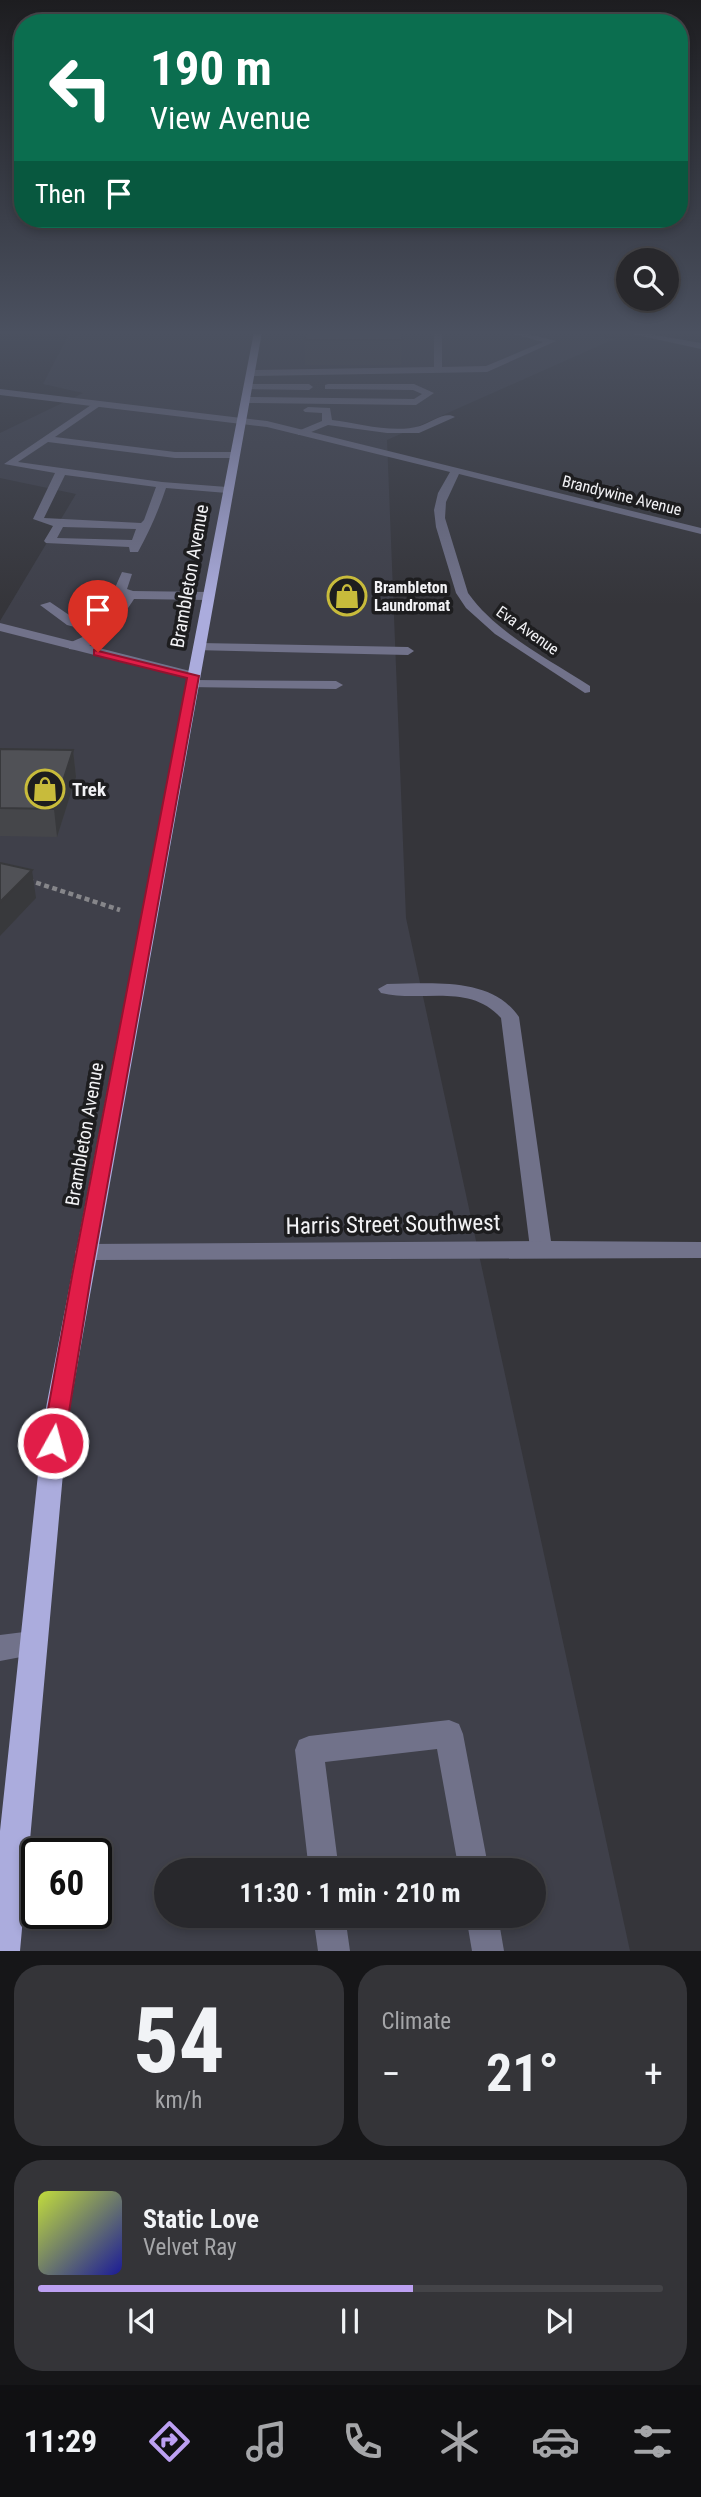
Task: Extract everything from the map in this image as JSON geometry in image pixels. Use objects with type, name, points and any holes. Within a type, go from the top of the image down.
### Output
[{"type":"main road","name":"Brambleton Avenue","points":[[4,1951],[56,1418],[227,490],[242,423]]},
{"type":"street","points":[[69,423],[9,464],[162,485],[227,490]]},
{"type":"street","name":"Brandywine Avenue","points":[[286,423],[301,433],[701,531]]},
{"type":"street","points":[[301,433],[325,423]]},
{"type":"street","points":[[335,423],[387,430],[419,430],[436,423]]},
{"type":"street","points":[[46,439],[175,456],[235,455]]},
{"type":"street","points":[[61,471],[38,519],[60,523],[143,526]]},
{"type":"street","name":"Eva Avenue","points":[[456,471],[440,497],[440,522],[462,593],[475,611],[496,629],[585,689]]},
{"type":"street","points":[[60,523],[50,541],[135,547],[143,526],[149,522],[162,485]]},
{"type":"street","points":[[126,574],[120,590],[131,595],[208,596]]},
{"type":"street","points":[[74,646],[106,631],[131,595]]},
{"type":"street","points":[[46,605],[71,622],[106,631]]},
{"type":"street","points":[[0,627],[193,680],[336,685]]},
{"type":"street","points":[[199,647],[408,650]]},
{"type":"street","points":[[387,989],[486,995],[502,1004],[510,1017],[541,1248]]},
{"type":"street","name":"Harris Street Southwest","points":[[86,1252],[232,1253],[541,1248],[701,1250]]},
{"type":"street","points":[[0,1648],[32,1644]]},
{"type":"street","points":[[322,1858],[309,1750],[449,1734],[472,1858]]},
{"type":"street","points":[[331,1928],[334,1951]]},
{"type":"street","points":[[484,1928],[488,1951]]},
{"type":"path","points":[[24,879],[147,919]]},
{"type":"shaded area","points":[[21,423],[425,423],[387,440],[406,918],[630,1951],[0,1951],[0,621],[76,494],[0,478],[0,433]]},
{"type":"building","points":[[0,749],[73,750],[54,809],[0,808]]},
{"type":"building","points":[[0,863],[32,870],[0,902]]},
{"type":"place","name":"Brambleton Laundromat","points":[[347,596]]},
{"type":"place","name":"Trek","points":[[45,789]]},
{"type":"route","points":[[53,1443],[193,676],[98,652]]}]
